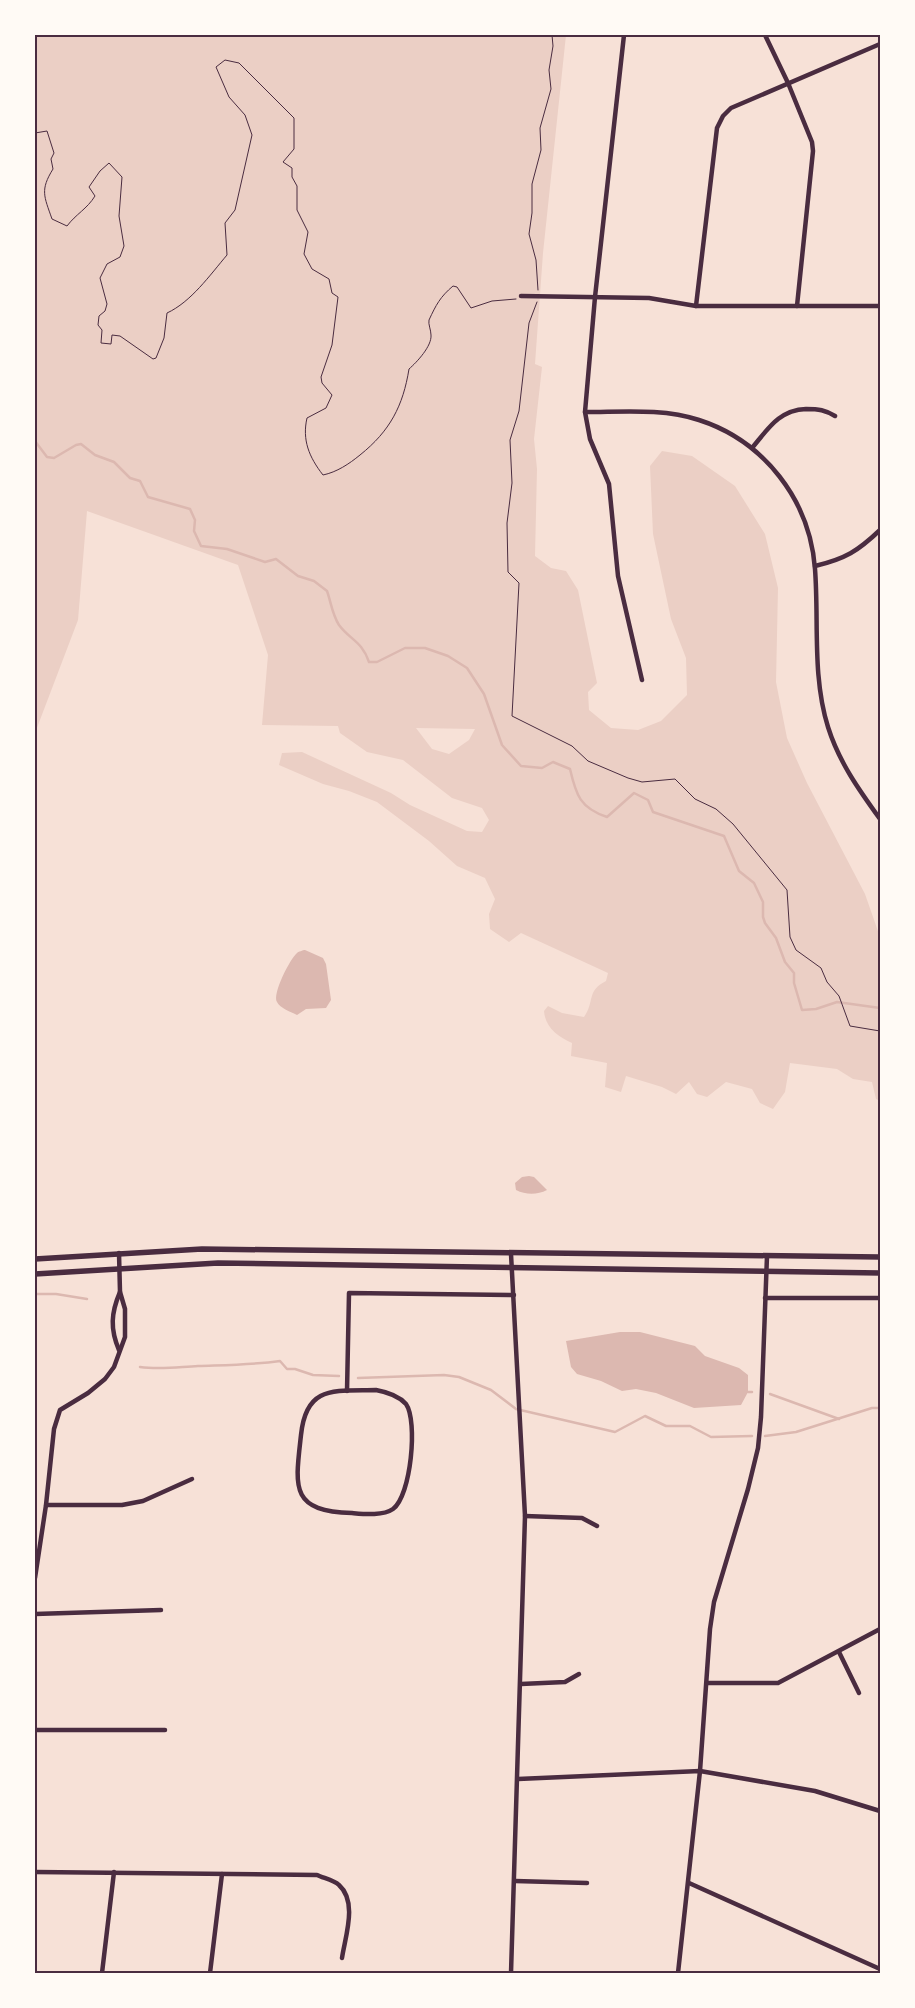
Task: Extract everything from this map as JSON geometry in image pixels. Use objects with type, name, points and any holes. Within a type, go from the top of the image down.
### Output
[{"type":"main road","points":[[35,1259],[202,1249],[880,1257]]},
{"type":"main road","points":[[35,1274],[218,1263],[766,1273],[880,1273]]},
{"type":"street","points":[[624,35],[595,297],[585,412],[590,439],[609,484],[618,576],[642,680]]},
{"type":"street","points":[[766,35],[812,142],[813,151],[797,306]]},
{"type":"street","points":[[696,306],[717,128],[723,116],[731,108],[880,44]]},
{"type":"street","points":[[521,296],[649,298],[696,306],[880,306]]},
{"type":"street","points":[[752,448],[771,424],[781,415],[788,412],[796,409],[823,408],[836,416]]},
{"type":"street","points":[[585,412],[656,412],[697,419],[724,430],[752,448],[773,466],[793,494],[807,525],[815,566],[821,698],[828,726],[837,753],[851,780],[880,819]]},
{"type":"street","points":[[815,566],[838,561],[858,551],[880,530]]},
{"type":"street","points":[[35,1578],[46,1505],[54,1429],[60,1410],[88,1393],[105,1379],[114,1367],[125,1337],[125,1309],[120,1292],[119,1253]]},
{"type":"street","points":[[511,1973],[525,1516],[512,1254]]},
{"type":"street","points":[[678,1973],[700,1771],[710,1629],[714,1602],[748,1489],[758,1448],[761,1417],[767,1256]]},
{"type":"street","points":[[119,1350],[112,1334],[112,1310],[120,1292]]},
{"type":"street","points":[[347,1391],[349,1292],[514,1295]]},
{"type":"street","points":[[765,1298],[880,1298]]},
{"type":"street","points":[[376,1390],[400,1399],[410,1412],[412,1433],[408,1478],[403,1497],[393,1509],[379,1513],[326,1512],[311,1506],[298,1487],[297,1472],[304,1413],[311,1402],[319,1396],[347,1391],[376,1390]]},
{"type":"street","points":[[46,1505],[122,1505],[143,1501],[192,1479]]},
{"type":"street","points":[[525,1516],[582,1518],[598,1526]]},
{"type":"street","points":[[35,1614],[161,1610]]},
{"type":"street","points":[[707,1683],[778,1683],[880,1629]]},
{"type":"street","points":[[839,1652],[859,1693]]},
{"type":"street","points":[[521,1684],[565,1682],[579,1674]]},
{"type":"street","points":[[35,1730],[165,1730]]},
{"type":"street","points":[[518,1779],[700,1771],[816,1791],[880,1811]]},
{"type":"street","points":[[35,1872],[317,1875],[339,1884],[348,1898],[349,1914],[342,1958]]},
{"type":"street","points":[[102,1973],[114,1872]]},
{"type":"street","points":[[210,1973],[222,1874]]},
{"type":"street","points":[[514,1881],[587,1884]]},
{"type":"street","points":[[689,1883],[880,1969]]},
{"type":"path","points":[[552,35],[553,46],[549,70],[551,89],[540,128],[541,150],[532,184],[532,213],[529,234],[538,273],[538,296],[529,323],[519,410],[510,440],[512,482],[507,523],[508,572],[519,583],[512,716],[572,746],[588,761],[611,771],[642,782],[676,779],[690,796],[716,810],[733,824],[787,890],[790,937],[796,950],[821,968],[826,982],[839,996],[846,1010],[850,1026],[880,1031]]},
{"type":"path","points":[[35,133],[47,131],[54,153],[51,159],[53,169],[44,184],[46,201],[52,219],[67,226],[77,213],[88,207],[95,196],[89,187],[100,171],[109,163],[122,177],[119,216],[124,246],[120,257],[107,264],[100,278],[106,311],[99,316],[98,325],[102,330],[101,343],[111,344],[112,334],[120,336],[152,359],[156,358],[164,338],[167,313],[175,309],[202,284],[227,255],[225,223],[235,210],[252,135],[245,114],[229,97],[216,67],[225,60],[239,63],[294,118],[294,149],[283,162],[292,168],[292,177],[297,186],[297,210],[308,232],[304,254],[312,269],[329,279],[332,293],[338,297],[332,345],[321,377],[322,383],[332,395],[326,408],[307,418],[304,434],[314,464],[323,475],[332,473],[351,462],[380,439],[396,412],[405,391],[409,369],[420,360],[423,352],[428,348],[432,337],[428,322],[435,304],[441,296],[453,286],[457,287],[471,308],[492,301],[521,296]]},
{"type":"shaded area","points":[[35,35],[566,35],[543,253],[535,364],[542,367],[534,439],[537,469],[535,556],[551,568],[566,571],[578,590],[597,683],[588,692],[589,710],[611,728],[638,730],[661,721],[687,695],[686,658],[671,619],[653,534],[650,466],[662,451],[692,456],[735,486],[765,534],[778,588],[776,682],[787,738],[807,783],[865,894],[880,937],[880,1101],[876,1099],[872,1082],[853,1079],[837,1069],[790,1063],[785,1092],[773,1109],[760,1103],[752,1089],[726,1082],[707,1097],[697,1094],[689,1082],[676,1094],[662,1087],[626,1076],[621,1092],[605,1087],[607,1063],[571,1056],[572,1043],[553,1031],[547,1022],[544,1011],[548,1006],[562,1013],[584,1017],[593,993],[606,981],[608,973],[521,933],[509,942],[490,929],[489,914],[495,899],[485,878],[457,866],[429,841],[377,802],[349,791],[323,784],[279,765],[282,753],[302,752],[467,831],[482,832],[489,820],[482,808],[452,798],[403,760],[367,752],[340,733],[338,726],[262,725],[268,655],[238,565],[87,511],[78,620],[35,733]],"holes":[[[416,728],[475,729],[469,740],[449,754],[432,749]]]},
{"type":"shaded area","points":[[305,950],[323,958],[326,964],[331,1000],[326,1008],[306,1009],[297,1015],[281,1006],[276,998],[282,977],[290,962],[297,953]]},
{"type":"shaded area","points":[[522,1177],[534,1177],[547,1190],[532,1194],[516,1190],[515,1183]]},
{"type":"shaded area","points":[[620,1332],[640,1332],[695,1346],[705,1356],[739,1368],[748,1375],[748,1392],[741,1405],[694,1408],[656,1393],[636,1389],[622,1391],[601,1381],[577,1374],[571,1367],[566,1341]]},
{"type":"waterway","points":[[35,441],[47,457],[54,458],[81,444],[95,455],[114,462],[130,478],[140,481],[148,497],[190,509],[195,520],[194,531],[201,546],[227,549],[265,562],[276,559],[298,576],[314,581],[327,591],[339,625],[363,649],[369,662],[377,662],[405,648],[425,648],[448,656],[467,668],[484,694],[502,745],[521,766],[542,768],[553,762],[570,769],[577,793],[585,805],[591,809],[607,817],[634,793],[648,800],[653,812],[724,836],[739,871],[754,883],[763,902],[765,923],[776,938],[785,962],[794,973],[794,983],[802,1010],[816,1009],[837,1002],[880,1008]]},
{"type":"waterway","points":[[35,1294],[56,1294],[87,1299]]},
{"type":"waterway","points":[[140,1367],[169,1368],[280,1361],[287,1369],[295,1369],[313,1375],[339,1376]]},
{"type":"waterway","points":[[358,1378],[444,1375],[459,1377],[491,1390],[516,1409],[615,1432],[645,1416],[666,1426],[690,1426],[711,1437],[752,1436]]},
{"type":"waterway","points":[[770,1394],[839,1419]]},
{"type":"waterway","points":[[765,1436],[796,1432],[872,1408],[880,1408]]}]
